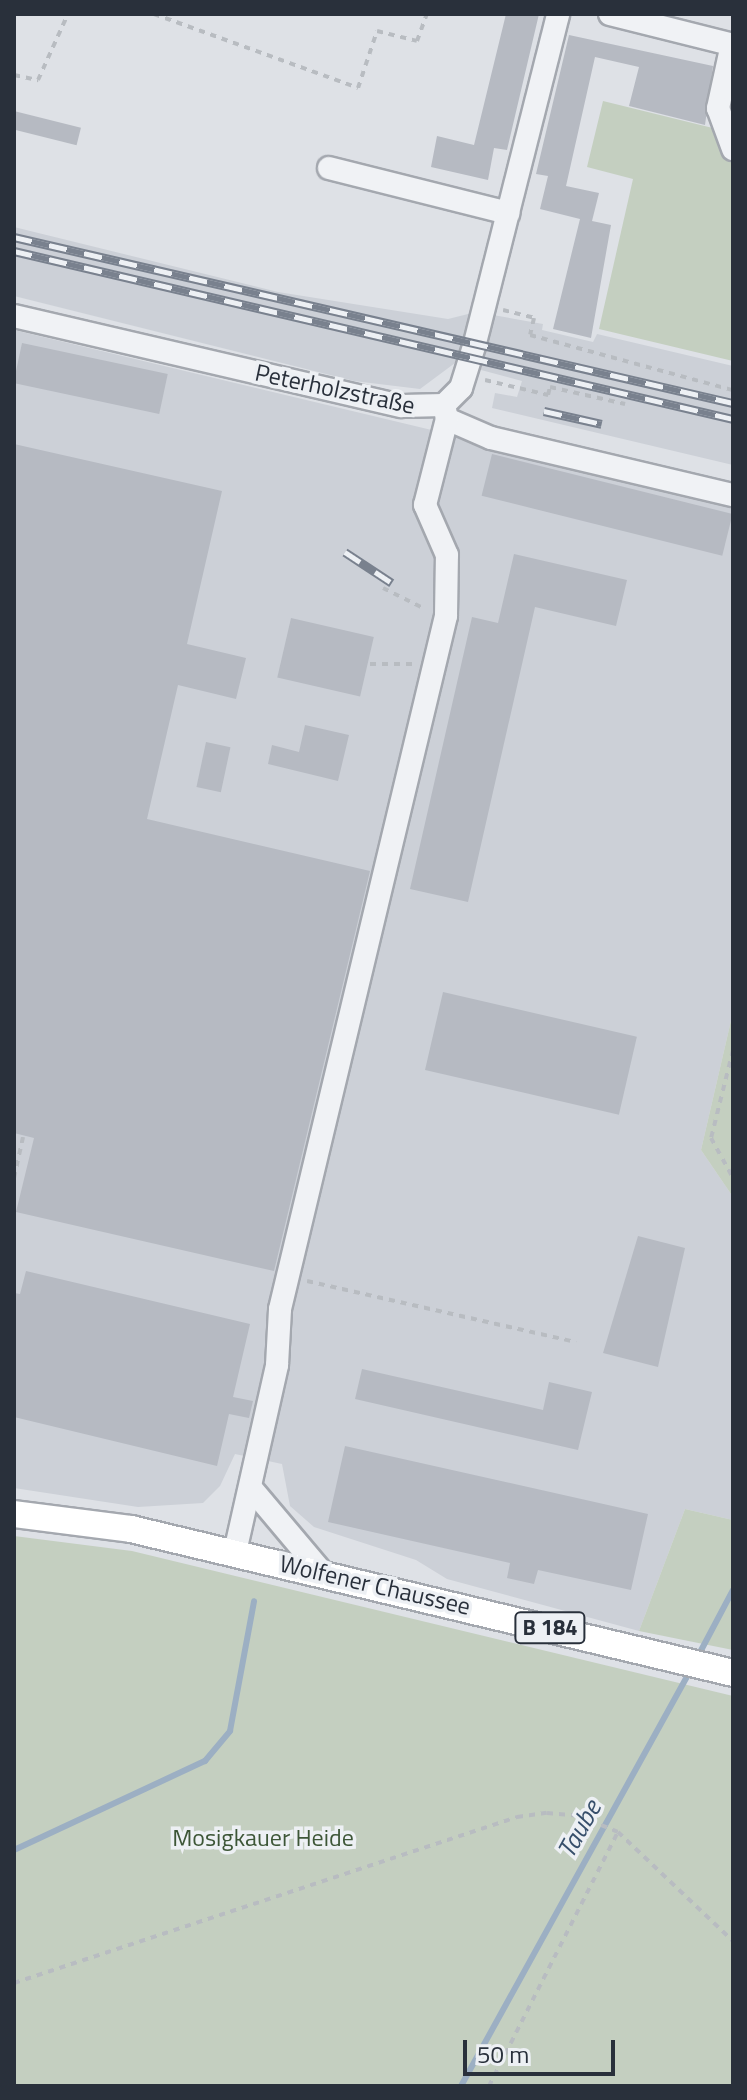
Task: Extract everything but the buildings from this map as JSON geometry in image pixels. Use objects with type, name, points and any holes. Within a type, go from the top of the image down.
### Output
[{"type":"main road","name":"Wolfener Chaussee","points":[[14,1514],[131,1529],[321,1571],[728,1672]]},
{"type":"street","name":"Peterholzstraße","points":[[14,316],[402,406],[445,412],[465,376],[485,306],[503,272],[508,213],[558,14]]},
{"type":"street","points":[[610,14],[732,44],[718,108],[733,149]]},
{"type":"street","points":[[329,168],[508,213]]},
{"type":"street","points":[[235,1552],[277,1365],[280,1309],[446,616],[447,555],[425,505],[445,412],[491,438],[733,495]]},
{"type":"street","points":[[251,1488],[321,1571]]},
{"type":"path","points":[[14,75],[38,80],[68,14]]},
{"type":"path","points":[[154,14],[358,88],[377,31],[417,41],[427,14]]},
{"type":"path","points":[[485,306],[534,318],[530,335],[733,390]]},
{"type":"path","points":[[465,376],[548,395],[550,387],[625,404]]},
{"type":"path","points":[[383,588],[446,616]]},
{"type":"path","points":[[370,664],[434,668]]},
{"type":"path","points":[[733,1050],[711,1138],[733,1178]]},
{"type":"path","points":[[14,1178],[23,1137]]},
{"type":"path","points":[[289,1277],[576,1342]]},
{"type":"path","points":[[14,1983],[517,1817],[547,1813],[596,1821],[618,1832],[733,1941]]},
{"type":"path","points":[[489,2086],[618,1832]]},
{"type":"shaded area","points":[[14,227],[278,292],[448,319],[476,312],[543,324],[542,330],[593,342],[597,334],[733,366],[733,465],[492,408],[495,393],[517,397],[522,381],[455,363],[420,389],[354,381],[14,296]]},
{"type":"shaded area","points":[[14,330],[733,502],[733,1012],[701,1150],[733,1197],[733,1520],[685,1509],[639,1631],[447,1579],[416,1560],[314,1527],[290,1506],[282,1464],[235,1454],[220,1486],[203,1503],[138,1507],[14,1488]]},
{"type":"green space","points":[[603,101],[733,133],[733,361],[599,329],[633,179],[587,167]]},
{"type":"green space","points":[[733,1012],[733,1197],[701,1150]]},
{"type":"green space","points":[[685,1509],[733,1520],[733,1650],[639,1631]]},
{"type":"green space","name":"Mosigkauer Heide","points":[[14,1536],[132,1551],[733,1696],[733,2086],[14,2086]]},
{"type":"waterway","name":"Taube","points":[[697,1658],[733,1590]]},
{"type":"waterway","points":[[14,1850],[205,1761],[230,1731],[254,1601]]},
{"type":"waterway","name":"Taube","points":[[461,2086],[690,1671]]},
{"type":"railway","points":[[14,237],[733,403]]},
{"type":"railway","points":[[14,251],[733,419]]},
{"type":"railway","points":[[544,411],[602,424]]},
{"type":"railway","points":[[345,552],[392,583]]}]
